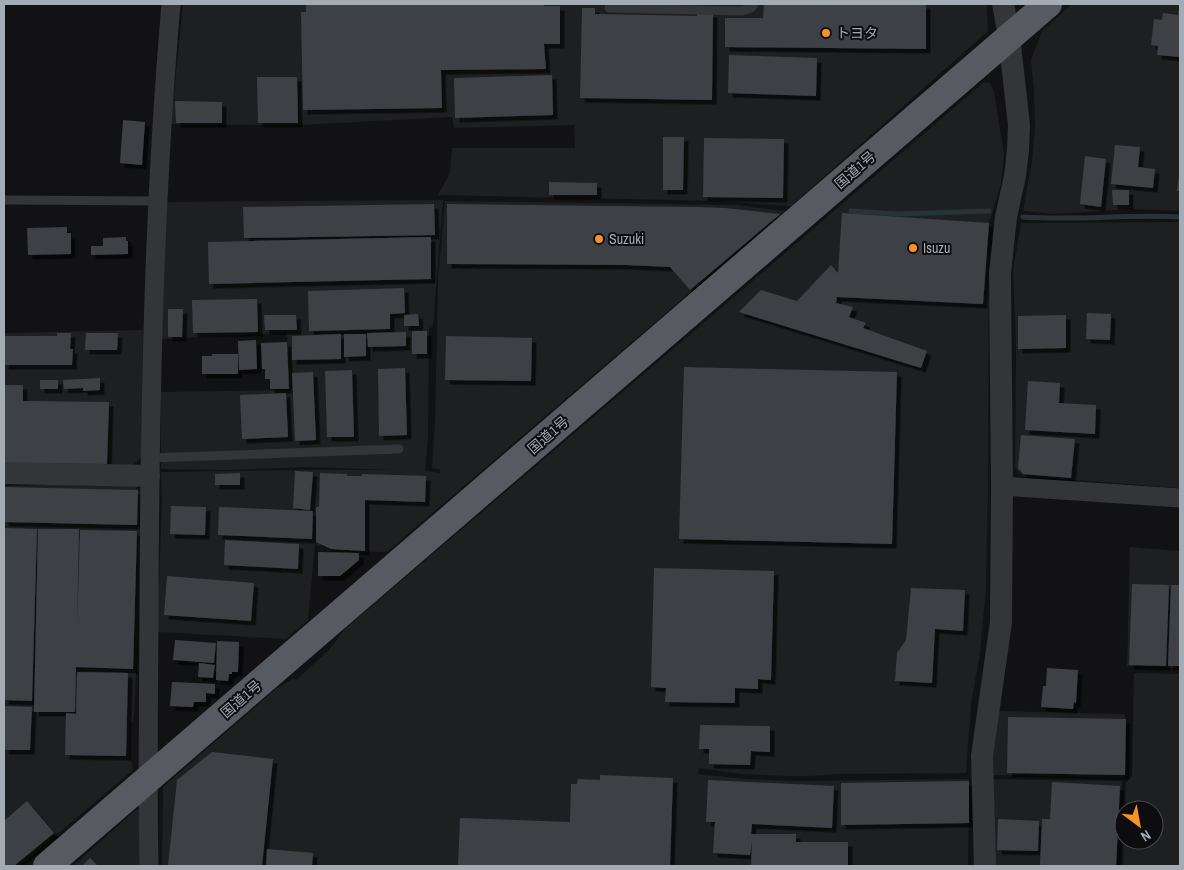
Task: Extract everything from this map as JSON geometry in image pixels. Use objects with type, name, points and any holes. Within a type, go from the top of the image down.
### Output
[{"type":"highway","name":"国道1号","points":[[48,866],[1048,4]]},
{"type":"street","points":[[150,866],[147,780],[150,467],[161,122],[171,4]]},
{"type":"street","points":[[985,866],[982,756],[1001,622],[1000,273],[1006,217],[1015,176],[1019,126],[1010,36],[1004,4]]},
{"type":"street","points":[[4,473],[150,467]]},
{"type":"street","points":[[1002,486],[1180,498]]},
{"type":"lane","points":[[609,8],[742,11],[751,8],[754,4]]},
{"type":"lane","points":[[4,200],[158,201]]},
{"type":"lane","points":[[150,467],[399,449]]},
{"type":"shaded area","points":[[183,4],[987,4],[988,31],[791,206],[718,201],[438,195],[450,173],[452,148],[575,148],[574,125],[454,128],[452,117],[299,125],[171,124]]},
{"type":"shaded area","points":[[1072,4],[1180,4],[1180,211],[1135,209],[1053,214],[1023,211],[1032,161],[1035,126],[1031,60],[1042,31]]},
{"type":"shaded area","points":[[984,82],[990,83],[994,91],[1004,155],[1001,183],[989,224],[986,589],[980,653],[971,704],[966,773],[786,776],[741,774],[699,768],[698,774],[746,779],[797,781],[969,779],[968,866],[162,866],[163,787],[277,688],[294,678],[296,680],[328,651],[346,628]]},
{"type":"shaded area","points":[[443,200],[433,327],[429,328],[428,437],[425,471],[440,473],[440,469],[432,468],[435,423],[438,281],[445,201],[737,205],[785,211],[387,552],[329,551],[315,544],[308,620],[286,639],[157,632],[162,503],[161,472],[394,470],[305,467],[229,470],[161,469],[161,392],[289,390],[287,333],[162,339],[166,202]]},
{"type":"shaded area","points":[[1180,222],[1180,488],[1023,476],[1015,468],[1016,351],[1013,270],[1021,223]]},
{"type":"shaded area","points":[[143,330],[141,458],[133,465],[4,469],[4,333]]},
{"type":"shaded area","points":[[132,483],[144,497],[134,718],[130,724],[129,758],[133,770],[20,866],[4,866],[4,486]]},
{"type":"shaded area","points":[[1130,547],[1180,551],[1180,668],[1127,666]]},
{"type":"shaded area","points":[[1134,673],[1180,674],[1180,866],[1123,866],[1123,850],[1164,850],[1164,800],[1125,800],[1126,783],[1132,776]]},
{"type":"shaded area","points":[[997,711],[1125,714],[1125,775],[1122,778],[993,775]]},
{"type":"shaded area","points":[[991,779],[1122,781],[1121,800],[1114,800],[1114,850],[1118,850],[1117,866],[995,866]]},
{"type":"shaded area","points":[[137,809],[141,812],[145,866],[73,866]]},
{"type":"building","points":[[306,4],[544,4],[544,6],[560,6],[560,44],[544,44],[546,69],[441,70],[442,108],[303,110],[301,12],[306,12]]},
{"type":"building","name":"トヨタ","points":[[764,4],[926,4],[926,49],[725,47],[725,18],[763,18]]},
{"type":"building","points":[[582,8],[595,8],[595,14],[697,16],[697,13],[713,13],[712,100],[580,98]]},
{"type":"building","points":[[1179,8],[1180,57],[1157,55],[1158,46],[1151,45],[1154,19],[1162,20],[1163,13],[1178,15]]},
{"type":"building","points":[[729,55],[817,58],[816,96],[728,93]]},
{"type":"building","points":[[552,75],[553,115],[455,118],[454,78]]},
{"type":"building","points":[[257,77],[297,77],[298,123],[258,123]]},
{"type":"building","points":[[175,101],[222,102],[222,123],[176,123]]},
{"type":"building","points":[[123,120],[145,122],[142,165],[120,163]]},
{"type":"building","points":[[663,137],[684,137],[683,190],[663,190]]},
{"type":"building","points":[[704,138],[784,139],[783,198],[703,197]]},
{"type":"building","points":[[1115,145],[1140,147],[1138,167],[1155,169],[1153,188],[1111,184]]},
{"type":"building","points":[[1085,156],[1106,159],[1101,207],[1080,204]]},
{"type":"building","points":[[1179,176],[1180,191],[1177,191]]},
{"type":"building","points":[[549,182],[597,183],[597,195],[549,195]]},
{"type":"building","points":[[1112,190],[1129,190],[1129,205],[1113,205]]},
{"type":"building","points":[[434,204],[435,235],[244,238],[243,207]]},
{"type":"building","name":"Suzuki","points":[[447,204],[697,207],[780,214],[690,290],[670,267],[447,264]]},
{"type":"building","name":"Isuzu","points":[[842,213],[989,223],[983,304],[837,297],[836,303],[853,307],[849,317],[866,323],[863,328],[927,351],[921,368],[739,312],[761,290],[797,301],[831,265],[838,273]]},
{"type":"building","points":[[67,227],[67,233],[71,233],[71,254],[28,255],[27,228]]},
{"type":"building","points":[[126,237],[126,241],[128,241],[128,254],[91,255],[91,246],[103,246],[103,238]]},
{"type":"building","points":[[431,237],[431,279],[209,284],[208,242]]},
{"type":"building","points":[[404,288],[405,313],[390,314],[390,329],[309,331],[308,291]]},
{"type":"building","points":[[257,299],[258,332],[193,333],[192,300]]},
{"type":"building","points":[[168,309],[183,309],[182,337],[168,337]]},
{"type":"building","points":[[1087,313],[1111,314],[1110,340],[1086,339]]},
{"type":"building","points":[[418,314],[419,326],[404,326],[404,315]]},
{"type":"building","points":[[264,315],[296,315],[297,330],[265,330]]},
{"type":"building","points":[[1066,315],[1066,348],[1018,349],[1018,316]]},
{"type":"building","points":[[412,331],[427,331],[427,354],[412,354]]},
{"type":"building","points":[[406,332],[406,346],[368,347],[367,333]]},
{"type":"building","points":[[57,333],[71,333],[72,365],[4,365],[4,336],[57,336]]},
{"type":"building","points":[[86,333],[118,333],[117,350],[85,350]]},
{"type":"building","points":[[341,334],[341,359],[292,360],[292,336]]},
{"type":"building","points":[[344,334],[366,334],[366,356],[344,357]]},
{"type":"building","points":[[446,336],[532,338],[531,381],[445,380]]},
{"type":"building","points":[[256,340],[257,369],[239,370],[238,341]]},
{"type":"building","points":[[287,342],[289,389],[270,389],[270,379],[265,379],[265,369],[262,369],[261,343]]},
{"type":"building","points":[[212,354],[238,354],[238,374],[202,374],[202,356],[212,356]]},
{"type":"building","points":[[684,367],[897,372],[892,544],[679,539]]},
{"type":"building","points":[[405,368],[407,435],[379,436],[378,369]]},
{"type":"building","points":[[352,370],[354,437],[327,437],[325,371]]},
{"type":"building","points":[[313,372],[316,440],[295,441],[292,373]]},
{"type":"building","points":[[100,378],[100,390],[83,391],[83,388],[64,389],[63,380]]},
{"type":"building","points":[[40,380],[58,380],[58,389],[40,389]]},
{"type":"building","points":[[1028,381],[1060,383],[1059,403],[1096,405],[1095,434],[1025,430]]},
{"type":"building","points":[[4,385],[23,385],[23,401],[109,402],[107,464],[4,463]]},
{"type":"building","points":[[286,393],[288,437],[242,439],[240,395]]},
{"type":"building","points":[[1021,435],[1075,439],[1071,478],[1023,474],[1018,468]]},
{"type":"building","points":[[295,471],[313,472],[310,510],[293,508]]},
{"type":"building","points":[[240,473],[240,485],[215,485],[215,474]]},
{"type":"building","points":[[320,473],[347,474],[347,476],[362,476],[362,474],[426,476],[425,502],[365,500],[365,551],[331,549],[316,542],[316,507],[319,507]]},
{"type":"building","points":[[4,487],[138,490],[137,525],[4,522]]},
{"type":"building","points":[[171,506],[206,507],[205,535],[170,534]]},
{"type":"building","points":[[219,507],[313,511],[312,539],[218,535]]},
{"type":"building","points":[[4,528],[37,529],[32,701],[4,700]]},
{"type":"building","points":[[38,529],[79,529],[77,631],[80,530],[137,531],[133,669],[76,667],[75,712],[34,712]]},
{"type":"building","points":[[225,540],[299,544],[298,569],[224,565]]},
{"type":"building","points":[[318,552],[359,553],[359,560],[340,576],[318,576]]},
{"type":"building","points":[[654,568],[774,571],[771,680],[758,679],[758,689],[735,688],[735,703],[665,702],[666,688],[651,687]]},
{"type":"building","points":[[167,576],[254,583],[251,621],[164,615]]},
{"type":"building","points":[[1132,584],[1169,585],[1166,666],[1129,665]]},
{"type":"building","points":[[1171,585],[1180,585],[1180,666],[1168,666]]},
{"type":"building","points":[[911,588],[965,590],[963,631],[935,629],[932,683],[895,681],[897,653],[906,640]]},
{"type":"building","points":[[175,640],[216,643],[214,663],[173,660]]},
{"type":"building","points":[[217,641],[239,642],[238,672],[229,674],[228,681],[216,680]]},
{"type":"building","points":[[199,663],[215,665],[213,678],[198,677]]},
{"type":"building","points":[[1047,668],[1078,670],[1076,703],[1074,702],[1073,709],[1041,707],[1043,686],[1046,686]]},
{"type":"building","points":[[77,672],[128,673],[126,756],[65,755],[66,713],[76,714]]},
{"type":"building","points":[[172,682],[215,684],[215,694],[206,693],[206,702],[194,702],[193,707],[170,706]]},
{"type":"building","points":[[4,706],[32,707],[30,750],[4,750]]},
{"type":"building","points":[[1008,717],[1126,719],[1125,775],[1007,773]]},
{"type":"building","points":[[700,725],[770,726],[770,752],[751,751],[750,765],[709,764],[709,749],[699,749]]},
{"type":"building","points":[[212,752],[273,759],[262,866],[168,866],[177,780]]},
{"type":"building","points":[[600,775],[673,778],[670,866],[458,866],[460,818],[570,822],[571,784],[577,784],[578,779],[600,780]]},
{"type":"building","points":[[708,780],[834,786],[832,828],[752,824],[751,834],[796,834],[796,842],[848,842],[848,866],[751,866],[752,841],[750,855],[713,853],[715,822],[706,822]]},
{"type":"building","points":[[969,781],[969,823],[841,825],[841,783]]},
{"type":"building","points":[[1052,782],[1120,786],[1119,800],[1114,800],[1114,850],[1117,850],[1116,866],[1040,866],[1042,819],[1050,819]]},
{"type":"building","points":[[27,801],[54,833],[14,866],[4,866],[4,821]]},
{"type":"building","points":[[998,819],[1039,821],[1038,851],[997,850]]},
{"type":"building","points":[[267,849],[313,853],[312,866],[266,866]]},
{"type":"building","points":[[90,858],[98,866],[82,866]]},
{"type":"waterway","points":[[851,211],[899,214],[989,211]]},
{"type":"waterway","points":[[1023,217],[1180,217]]},
{"type":"place","name":"トヨタ","points":[[826,33]]},
{"type":"place","name":"Suzuki","points":[[599,239]]},
{"type":"place","name":"Isuzu","points":[[913,248]]}]
